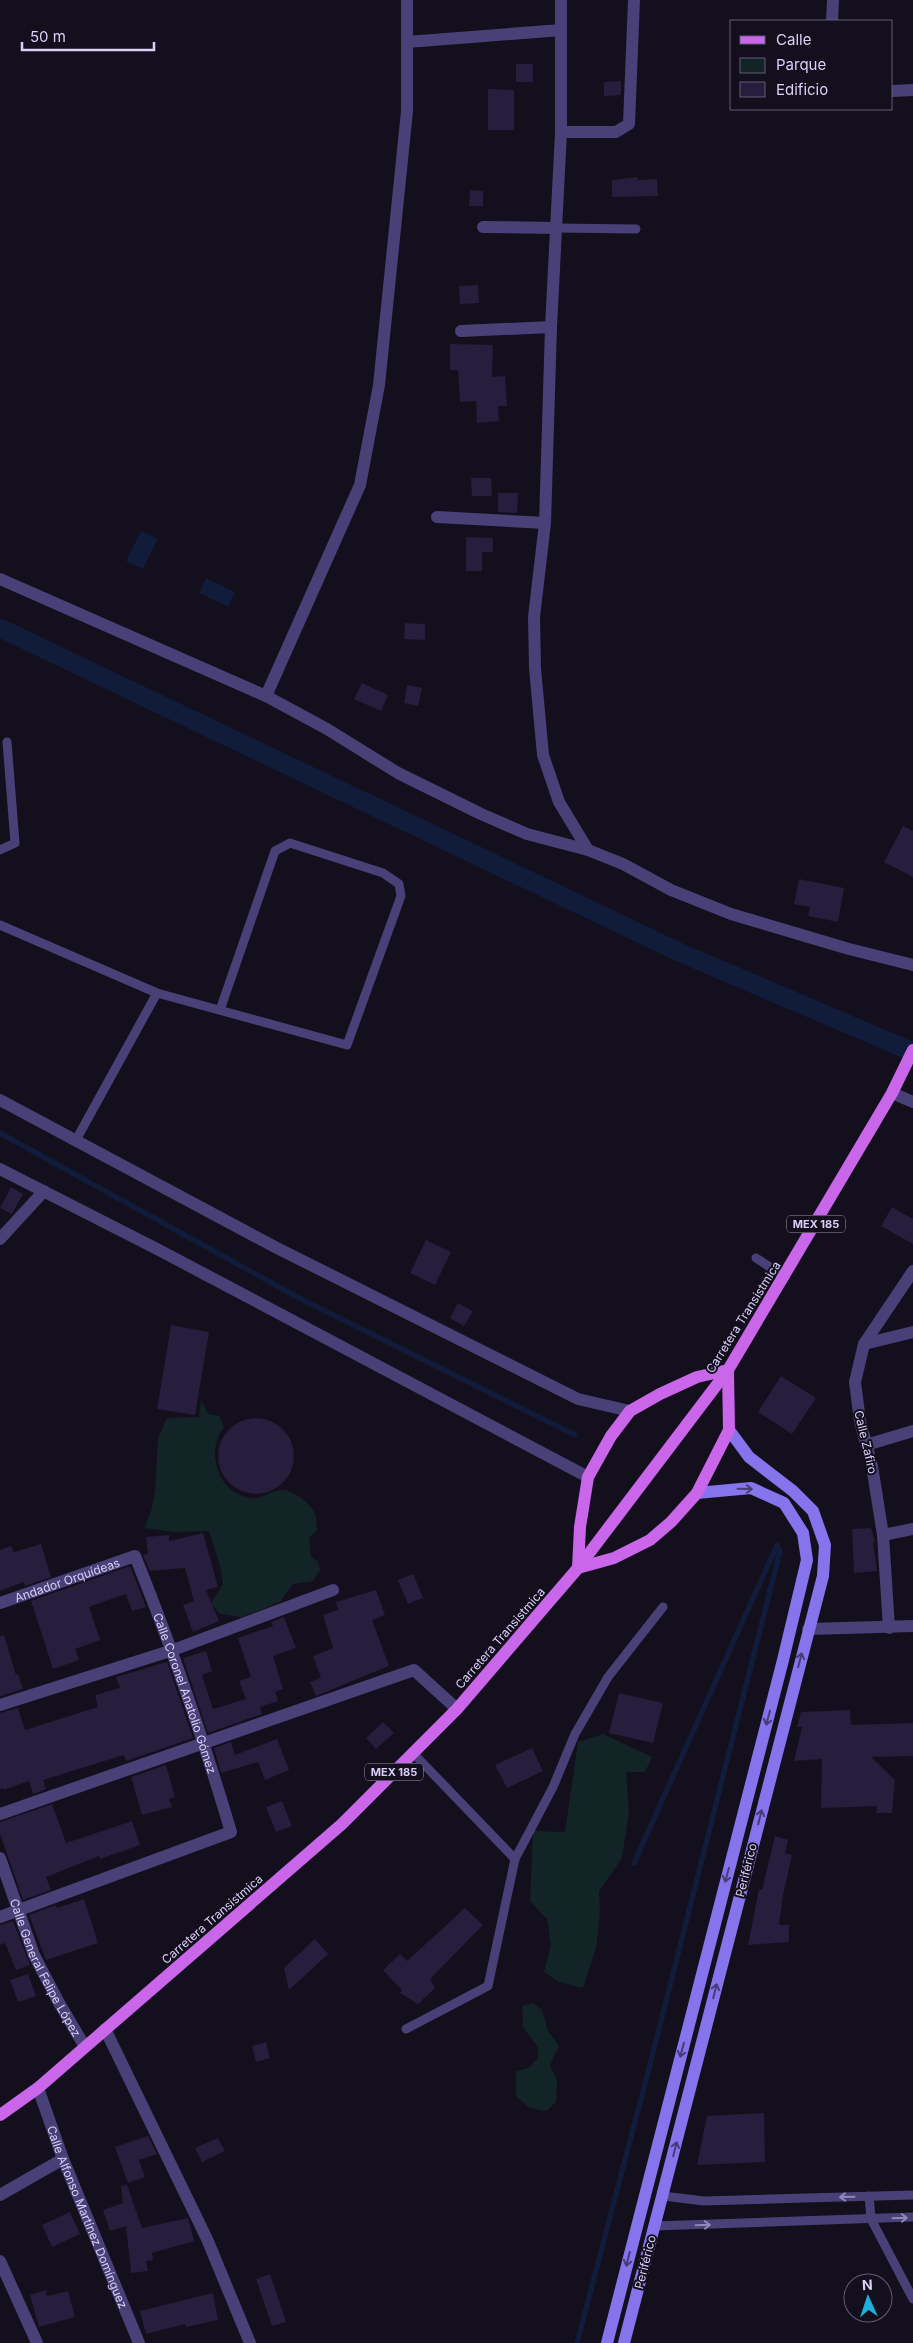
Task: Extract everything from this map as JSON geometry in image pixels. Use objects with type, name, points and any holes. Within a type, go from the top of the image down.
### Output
[{"type":"main road","name":"Carretera Transistmica","points":[[0,2115],[38,2088],[342,1824],[457,1709],[578,1568],[728,1370],[785,1277],[892,1093],[913,1050]]},
{"type":"main road","points":[[728,1370],[729,1430],[697,1493],[671,1522],[650,1540],[614,1558],[578,1568],[580,1526],[588,1477],[611,1436],[630,1411],[697,1377],[728,1370]]},
{"type":"main road","name":"Periférico","points":[[624,2343],[823,1576],[825,1545],[820,1526],[813,1511],[794,1490],[749,1457],[729,1430]]},
{"type":"main road","name":"Periférico","points":[[607,2343],[807,1560],[803,1533],[784,1502],[751,1488],[697,1493]]},
{"type":"main road","points":[[803,1533],[820,1526]]},
{"type":"main road","points":[[644,2195],[662,2196]]},
{"type":"main road","points":[[636,2226],[654,2226]]},
{"type":"street","points":[[266,696],[360,485],[379,385],[407,111],[407,0]]},
{"type":"street","points":[[561,0],[561,132],[551,327],[545,522],[534,618],[537,705],[543,755],[559,802],[588,850]]},
{"type":"street","points":[[561,132],[616,132],[628,124],[634,0]]},
{"type":"street","points":[[832,20],[834,0]]},
{"type":"street","points":[[407,42],[561,30]]},
{"type":"street","points":[[893,91],[913,90]]},
{"type":"street","points":[[483,227],[557,228]]},
{"type":"street","points":[[461,331],[551,327]]},
{"type":"street","points":[[437,517],[545,522]]},
{"type":"street","points":[[0,579],[266,696],[327,729],[398,773],[481,814],[527,834],[588,850],[623,864],[671,890],[731,914],[849,950],[913,965]]},
{"type":"street","points":[[892,1093],[913,1102]]},
{"type":"street","points":[[0,1100],[275,1247],[578,1399],[630,1411]]},
{"type":"street","points":[[0,1170],[159,1250],[588,1477]]},
{"type":"street","points":[[0,1239],[44,1191]]},
{"type":"street","name":"Calle Zafiro","points":[[889,1628],[883,1535],[860,1421],[855,1382],[864,1344],[913,1271]]},
{"type":"street","points":[[864,1344],[913,1332]]},
{"type":"street","points":[[866,1444],[913,1432]]},
{"type":"street","points":[[883,1535],[913,1529]]},
{"type":"street","name":"Andador Orquídeas","points":[[0,1603],[135,1556]]},
{"type":"street","name":"Calle Coronel Anatolio Gómez","points":[[18,1910],[231,1832],[205,1744],[173,1650],[135,1556]]},
{"type":"street","points":[[0,1705],[173,1650],[333,1590]]},
{"type":"street","points":[[808,1629],[913,1626]]},
{"type":"street","points":[[0,1814],[414,1670],[457,1709]]},
{"type":"street","name":"Calle General Felipe López","points":[[0,1858],[34,1955],[85,2047]]},
{"type":"street","points":[[0,1917],[18,1910]]},
{"type":"street","points":[[105,2029],[207,2239],[250,2343]]},
{"type":"street","name":"Calle Alfonso Martínez Domínguez","points":[[38,2088],[63,2159],[139,2343]]},
{"type":"street","points":[[0,2195],[63,2159]]},
{"type":"street","points":[[0,2261],[37,2343]]},
{"type":"lane","points":[[557,228],[636,229]]},
{"type":"lane","points":[[0,850],[15,843],[7,742]]},
{"type":"lane","points":[[0,925],[157,993],[347,1045],[401,896],[399,884],[383,873],[290,843],[275,851],[220,1010]]},
{"type":"lane","points":[[76,1140],[157,993]]},
{"type":"lane","points":[[756,1258],[785,1277]]},
{"type":"lane","points":[[406,2029],[488,1986],[515,1859],[553,1787],[575,1734],[608,1677],[663,1607]]},
{"type":"lane","points":[[413,1753],[515,1859]]},
{"type":"lane","points":[[662,2196],[704,2200],[913,2195]]},
{"type":"lane","points":[[869,2196],[871,2219],[913,2299]]},
{"type":"lane","points":[[654,2226],[913,2217]]},
{"type":"green space","points":[[201,1400],[208,1414],[219,1416],[224,1427],[216,1446],[215,1457],[221,1477],[227,1486],[235,1492],[250,1498],[282,1490],[292,1492],[310,1506],[316,1518],[317,1530],[309,1538],[311,1556],[318,1562],[320,1570],[313,1581],[293,1584],[281,1601],[241,1617],[220,1614],[211,1603],[223,1584],[220,1566],[209,1531],[176,1532],[144,1528],[151,1512],[155,1490],[158,1438],[167,1418],[199,1417]]},
{"type":"green space","points":[[603,1734],[652,1757],[645,1772],[626,1772],[629,1811],[622,1858],[599,1891],[600,1913],[596,1948],[583,1988],[559,1982],[544,1972],[551,1945],[547,1919],[530,1901],[533,1831],[565,1832],[578,1742]]},
{"type":"green space","points":[[533,2003],[542,2010],[548,2031],[559,2046],[550,2065],[557,2081],[556,2102],[546,2111],[530,2108],[516,2096],[516,2071],[529,2068],[538,2058],[538,2047],[523,2027],[522,2006]]},
{"type":"water","points":[[141,531],[158,539],[143,569],[126,561]]},
{"type":"water","points":[[206,578],[235,592],[228,607],[199,593]]},
{"type":"building","points":[[516,64],[533,64],[533,82],[516,82]]},
{"type":"building","points":[[621,81],[621,95],[604,96],[604,82]]},
{"type":"building","points":[[488,89],[514,90],[514,130],[488,130]]},
{"type":"building","points":[[637,177],[638,180],[657,179],[658,196],[612,197],[612,180]]},
{"type":"building","points":[[470,190],[483,191],[483,206],[469,206]]},
{"type":"building","points":[[478,285],[479,303],[460,304],[459,286]]},
{"type":"building","points":[[450,344],[493,345],[492,377],[505,376],[507,406],[498,406],[499,421],[477,423],[476,401],[460,402],[458,370],[450,370]]},
{"type":"building","points":[[471,478],[491,478],[492,496],[472,496]]},
{"type":"building","points":[[498,493],[518,493],[517,513],[498,512]]},
{"type":"building","points":[[466,537],[493,538],[493,552],[482,552],[482,571],[466,571]]},
{"type":"building","points":[[405,623],[425,624],[425,640],[404,639]]},
{"type":"building","points":[[362,683],[388,695],[381,711],[354,699]]},
{"type":"building","points":[[407,685],[422,688],[418,706],[404,703]]},
{"type":"building","points":[[903,826],[913,831],[913,877],[884,862]]},
{"type":"building","points":[[799,879],[844,888],[838,922],[808,916],[810,907],[794,904]]},
{"type":"building","points":[[11,1187],[23,1194],[12,1214],[0,1208]]},
{"type":"building","points":[[892,1207],[913,1219],[913,1244],[881,1226]]},
{"type":"building","points":[[426,1240],[451,1252],[435,1285],[410,1273]]},
{"type":"building","points":[[458,1303],[473,1311],[464,1326],[450,1318]]},
{"type":"building","points":[[171,1325],[209,1332],[195,1415],[157,1409]]},
{"type":"building","points":[[781,1376],[816,1398],[792,1434],[758,1412]]},
{"type":"building","points":[[256,1418],[271,1421],[283,1429],[291,1441],[294,1456],[291,1471],[283,1483],[271,1491],[256,1494],[241,1491],[229,1483],[221,1471],[218,1456],[221,1441],[229,1429],[241,1421]]},
{"type":"building","points":[[871,1528],[875,1542],[873,1542],[877,1571],[854,1573],[852,1529]]},
{"type":"building","points":[[203,1533],[218,1587],[206,1590],[219,1621],[193,1632],[183,1605],[194,1601],[185,1568],[150,1571],[143,1555],[148,1554],[146,1537],[169,1535],[169,1541]]},
{"type":"building","points":[[41,1544],[51,1577],[25,1586],[24,1582],[0,1591],[0,1550],[11,1546],[14,1552]]},
{"type":"building","points":[[130,1566],[146,1607],[132,1611],[126,1594],[89,1607],[100,1640],[75,1649],[79,1660],[53,1669],[31,1601]]},
{"type":"building","points":[[413,1574],[423,1598],[408,1604],[398,1580]]},
{"type":"building","points":[[376,1590],[385,1615],[372,1620],[389,1666],[316,1696],[310,1682],[321,1678],[313,1656],[333,1648],[323,1615],[338,1610],[336,1602]]},
{"type":"building","points":[[284,1617],[296,1648],[273,1656],[283,1689],[275,1692],[278,1701],[260,1707],[262,1714],[208,1733],[183,1658],[206,1651],[212,1671],[202,1675],[213,1709],[246,1699],[239,1681],[251,1677],[238,1638],[273,1626],[271,1622]]},
{"type":"building","points":[[4,1635],[16,1675],[18,1674],[23,1689],[0,1696],[0,1636]]},
{"type":"building","points":[[167,1662],[193,1738],[126,1761],[124,1755],[43,1780],[46,1789],[33,1794],[29,1781],[4,1790],[3,1788],[0,1789],[0,1713],[18,1708],[25,1730],[98,1707],[95,1695],[120,1688],[116,1677]]},
{"type":"building","points":[[619,1693],[663,1703],[653,1743],[609,1733]]},
{"type":"building","points":[[850,1710],[851,1725],[913,1723],[913,1756],[871,1757],[895,1780],[892,1813],[876,1813],[877,1806],[821,1808],[822,1759],[794,1761],[802,1727],[797,1727],[801,1712]]},
{"type":"building","points":[[383,1722],[394,1733],[376,1749],[366,1738]]},
{"type":"building","points":[[277,1739],[289,1770],[265,1780],[258,1762],[221,1773],[214,1748],[231,1742],[235,1755]]},
{"type":"building","points":[[532,1748],[543,1771],[507,1788],[495,1765]]},
{"type":"building","points":[[166,1765],[175,1797],[169,1799],[172,1807],[142,1815],[131,1777]]},
{"type":"building","points":[[282,1801],[292,1826],[276,1832],[266,1807]]},
{"type":"building","points":[[52,1804],[66,1843],[132,1821],[140,1845],[100,1859],[99,1856],[46,1877],[51,1890],[23,1900],[0,1834],[0,1822]]},
{"type":"building","points":[[775,1836],[788,1840],[785,1853],[792,1855],[783,1895],[779,1925],[789,1925],[789,1942],[748,1945],[759,1889],[762,1890]]},
{"type":"building","points":[[84,1899],[98,1943],[46,1960],[29,1915],[56,1905],[57,1908]]},
{"type":"building","points":[[465,1908],[483,1925],[430,1979],[435,1988],[418,2004],[400,1993],[402,1990],[383,1970],[400,1954],[407,1961]]},
{"type":"building","points":[[13,1921],[30,1965],[16,1970],[5,1943],[0,1945],[0,1925]]},
{"type":"building","points":[[315,1939],[328,1954],[289,1990],[284,1968]]},
{"type":"building","points":[[28,1974],[36,1996],[18,2002],[10,1980]]},
{"type":"building","points":[[266,2042],[270,2058],[256,2062],[252,2046]]},
{"type":"building","points":[[764,2113],[765,2162],[697,2165],[707,2116]]},
{"type":"building","points":[[148,2136],[157,2154],[139,2160],[145,2177],[128,2183],[115,2147]]},
{"type":"building","points":[[218,2138],[225,2151],[202,2162],[195,2148]]},
{"type":"building","points":[[127,2185],[142,2228],[188,2218],[194,2241],[152,2253],[153,2260],[146,2261],[148,2271],[131,2273],[126,2226],[110,2231],[103,2210],[123,2203],[121,2186]]},
{"type":"building","points":[[70,2212],[80,2234],[52,2247],[42,2225]]},
{"type":"building","points":[[270,2274],[286,2322],[272,2326],[256,2279]]},
{"type":"building","points":[[46,2290],[47,2296],[68,2291],[75,2317],[39,2327],[30,2295]]},
{"type":"building","points":[[213,2293],[218,2320],[186,2327],[185,2324],[146,2334],[140,2311]]},
{"type":"waterway","points":[[0,628],[681,953],[913,1052]]},
{"type":"waterway","points":[[0,1133],[299,1298],[575,1435]]},
{"type":"waterway","points":[[577,2343],[653,2053],[780,1551],[777,1545],[634,1863]]}]
